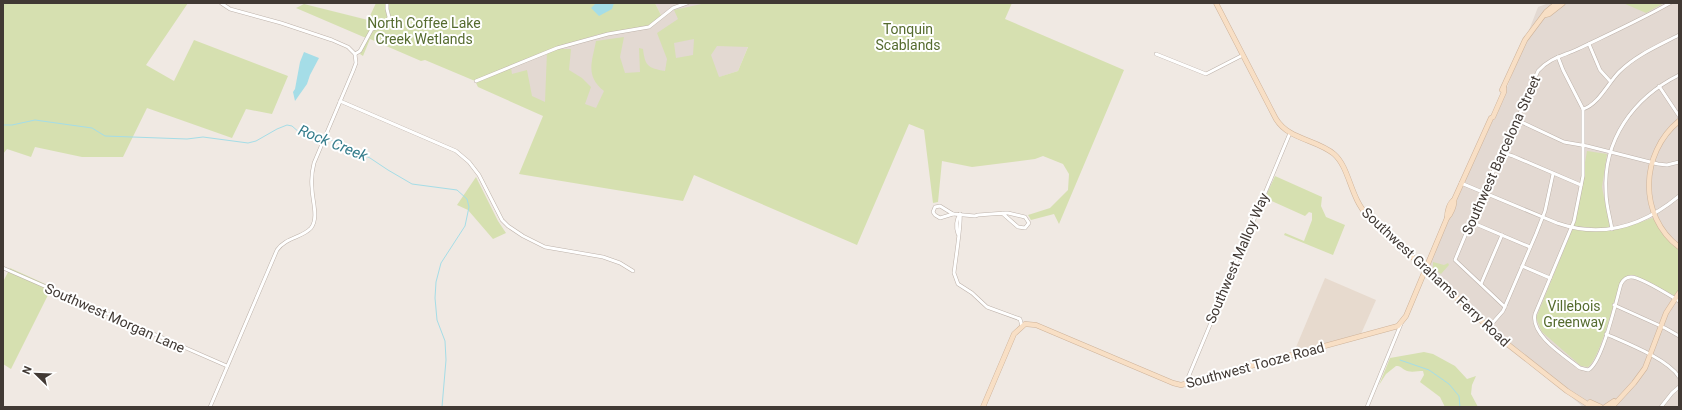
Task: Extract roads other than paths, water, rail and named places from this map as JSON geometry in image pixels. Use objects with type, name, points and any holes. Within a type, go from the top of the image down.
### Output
[{"type":"main road","name":"Southwest Grahams Ferry Road","points":[[1216,3],[1278,122],[1290,133],[1326,149],[1336,156],[1363,212],[1488,327],[1556,382],[1592,407]]},
{"type":"main road","points":[[1400,324],[1406,316],[1447,218],[1449,208],[1491,118],[1501,90],[1504,88],[1523,44],[1533,28],[1546,12],[1557,3]]},
{"type":"main road","points":[[1545,15],[1549,14],[1563,3]]},
{"type":"main road","points":[[1679,121],[1660,142],[1652,162],[1648,185],[1654,214],[1663,230],[1679,247]]},
{"type":"main road","points":[[1612,407],[1642,374],[1651,355],[1660,325],[1666,313],[1677,300],[1679,293]]},
{"type":"main road","name":"Southwest Tooze Road","points":[[1022,326],[1028,324],[1036,325],[1172,383],[1185,385],[1395,328],[1400,324]]},
{"type":"main road","points":[[983,407],[1012,338],[1016,331],[1022,326]]},
{"type":"main road","points":[[1606,407],[1623,394]]},
{"type":"main road","name":"Southwest Grahams Ferry Road","points":[[1584,401],[1601,407],[1606,407]]},
{"type":"street","points":[[210,407],[277,250],[287,240],[307,231],[313,224],[314,209],[312,176],[314,163],[356,63],[355,54],[348,47],[332,40],[230,9],[221,3]]},
{"type":"street","points":[[355,54],[360,51],[372,29],[386,25],[389,17],[387,3]]},
{"type":"street","points":[[476,81],[553,50],[608,34],[650,27],[673,8],[687,3]]},
{"type":"street","name":"Southwest Barcelona Street","points":[[1481,284],[1455,261],[1485,193],[1509,130],[1517,120],[1538,71],[1548,61],[1589,44],[1670,3]]},
{"type":"street","points":[[1583,109],[1594,103],[1610,81],[1638,57],[1679,35]]},
{"type":"street","points":[[1589,44],[1600,70],[1610,81]]},
{"type":"street","points":[[1156,54],[1206,74],[1243,56]]},
{"type":"street","points":[[1558,57],[1583,109],[1583,168],[1572,227],[1534,318],[1537,330],[1542,337],[1580,368],[1586,370],[1595,364],[1601,351],[1622,281],[1629,277],[1639,279],[1677,300]]},
{"type":"street","points":[[1612,229],[1606,188],[1607,171],[1611,152],[1622,127],[1641,100],[1659,86],[1679,75]]},
{"type":"street","points":[[1659,86],[1679,116]]},
{"type":"street","points":[[340,101],[440,143],[462,155],[479,175],[504,222],[523,236],[545,247],[603,257],[620,263],[633,271]]},
{"type":"street","points":[[1517,120],[1564,142],[1668,165],[1679,162]]},
{"type":"street","name":"Southwest Malloy Way","points":[[1185,385],[1290,133]]},
{"type":"street","points":[[1500,152],[1513,156],[1581,185]]},
{"type":"street","points":[[1488,327],[1501,314],[1505,307],[1543,217],[1553,174]]},
{"type":"street","points":[[1461,183],[1543,217],[1572,227],[1596,230],[1612,229],[1634,224],[1664,209],[1679,196]]},
{"type":"street","points":[[953,214],[940,206],[935,207],[933,212],[940,218],[953,214],[1002,214],[1023,216],[1029,223],[1026,228],[1020,228],[1002,214]]},
{"type":"street","points":[[960,214],[962,219],[958,234],[954,273],[958,284],[972,293],[987,307],[1020,320],[1022,326]]},
{"type":"street","points":[[1471,222],[1530,247]]},
{"type":"street","points":[[1502,235],[1481,284],[1505,307]]},
{"type":"street","points":[[1522,266],[1550,278]]},
{"type":"street","name":"Southwest Morgan Lane","points":[[3,268],[227,366]]},
{"type":"street","points":[[1614,305],[1660,325],[1679,336]]},
{"type":"street","points":[[1367,407],[1400,324]]},
{"type":"street","points":[[1606,334],[1651,355],[1673,370],[1679,377]]},
{"type":"street","points":[[1661,407],[1679,387]]},
{"type":"water","points":[[596,3],[614,3],[612,9],[599,16],[591,8]]},
{"type":"water","points":[[304,52],[319,58],[307,84],[295,101],[293,92],[295,89],[300,62]]},
{"type":"waterway","name":"Rock Creek","points":[[3,125],[12,125],[35,120],[92,128],[105,136],[187,139],[203,137],[248,143],[256,141],[287,125],[292,126],[300,133],[323,137]]},
{"type":"waterway","name":"Rock Creek","points":[[326,138],[370,158],[412,184],[457,190],[467,199],[469,207],[465,226],[441,263],[436,282],[435,298],[437,320],[445,341],[446,360],[442,407]]},
{"type":"waterway","points":[[1400,360],[1429,370],[1449,384],[1459,396],[1460,407]]},
{"type":"park label","name":"North Coffee Lake Creek Wetlands","points":[[424,32]]},
{"type":"park label","name":"Tonquin Scablands","points":[[908,38]]},
{"type":"park label","name":"Villebois Greenway","points":[[1574,314]]}]
